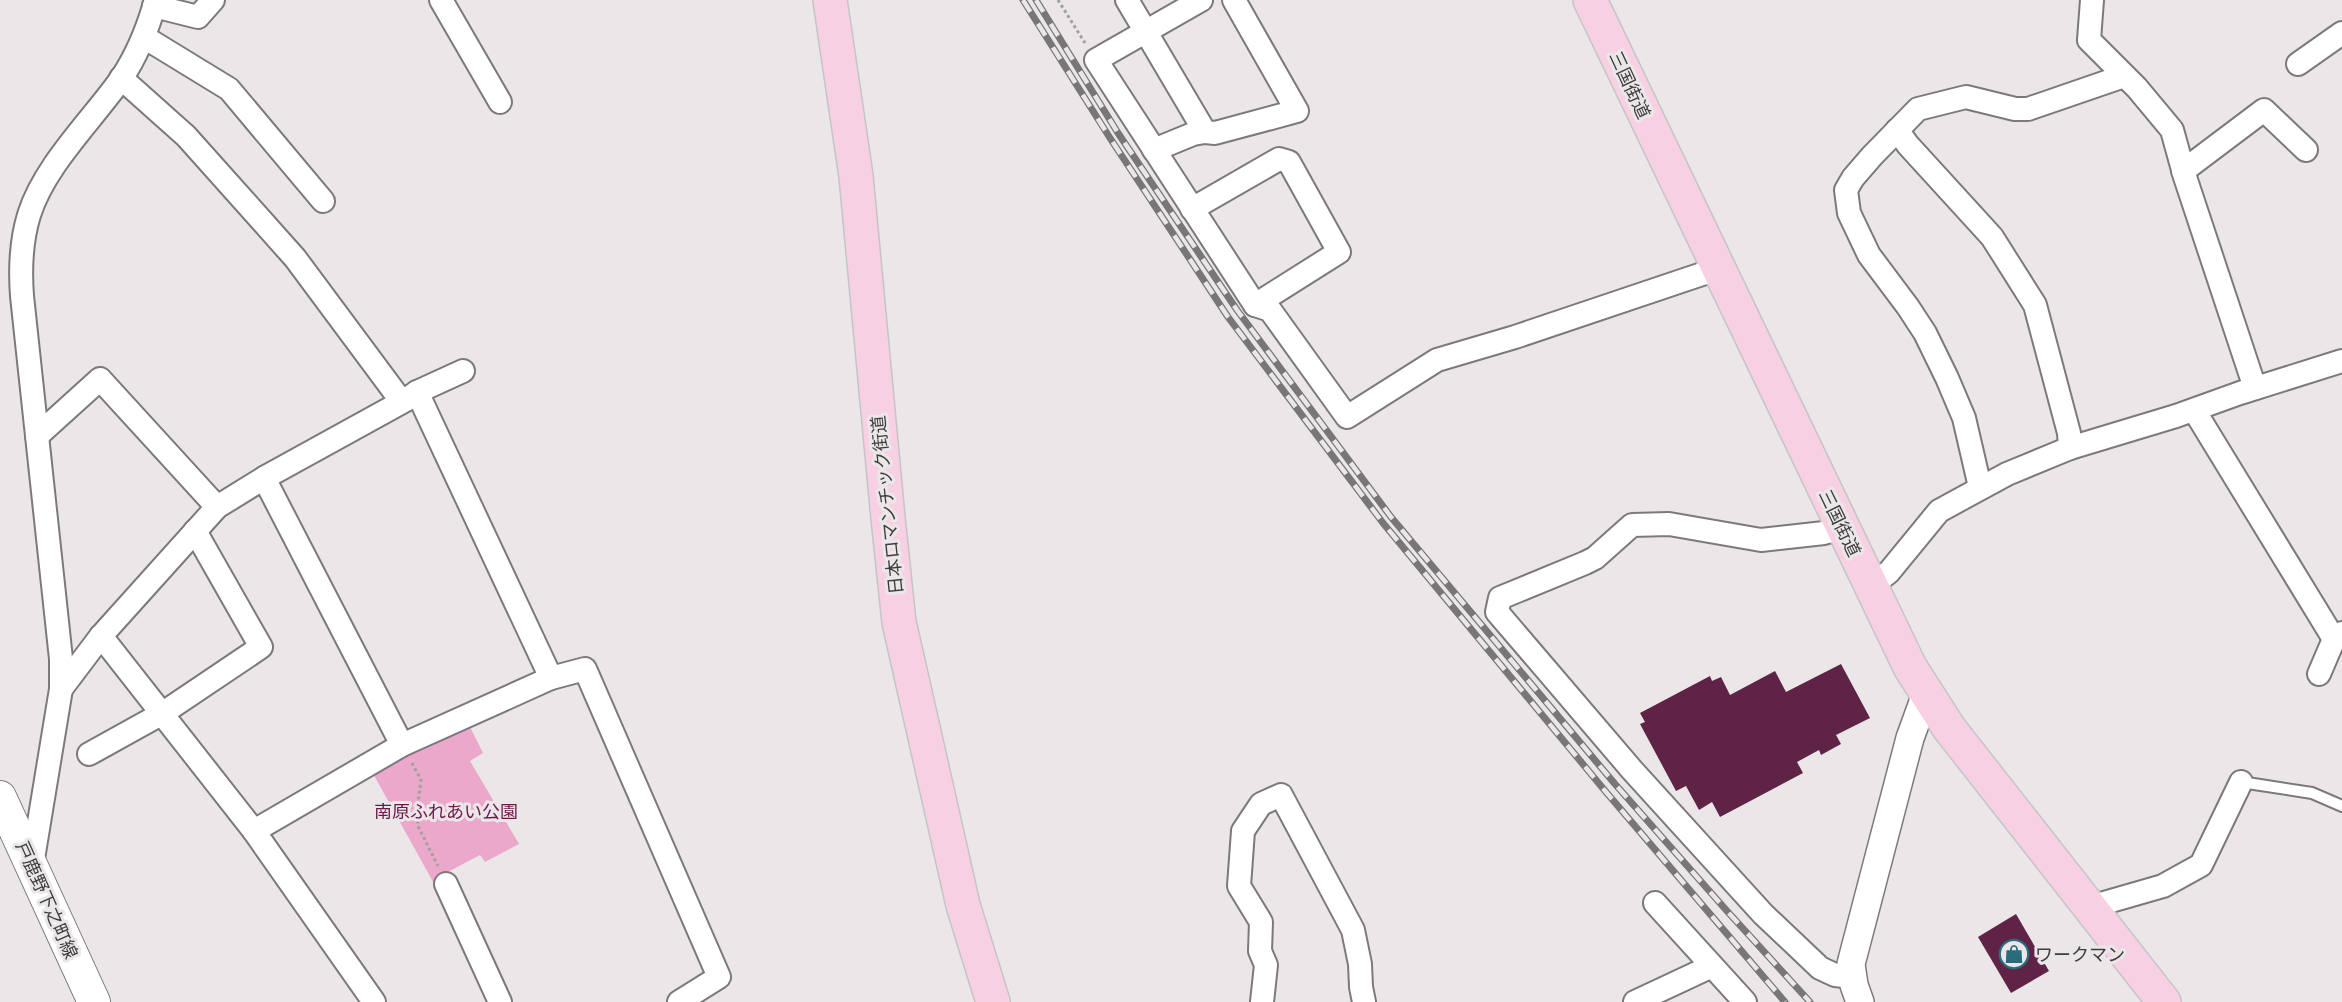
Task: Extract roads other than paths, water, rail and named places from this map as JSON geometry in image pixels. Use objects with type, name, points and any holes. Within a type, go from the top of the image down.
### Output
[{"type":"highway","name":"日本ロマンチック街道","points":[[830,0],[855,176],[899,622],[963,905],[993,1002]]},
{"type":"highway","name":"三国街道","points":[[1590,0],[1717,269],[1910,667],[1950,728],[2164,1002]]},
{"type":"main road","name":"戸鹿野下之町線","points":[[0,797],[94,1002]]},
{"type":"street","points":[[32,865],[61,689],[62,659],[21,270],[24,240],[30,213],[45,180],[121,78],[144,37],[155,3],[198,17],[213,0]]},
{"type":"street","points":[[441,0],[500,102]]},
{"type":"street","points":[[1126,0],[1205,132]]},
{"type":"street","points":[[1201,0],[1096,60],[1255,305],[1270,310],[1347,417],[1437,360],[1515,337],[1717,269]]},
{"type":"street","points":[[1154,150],[1193,134],[1205,132],[1215,134],[1296,111],[1233,0]]},
{"type":"street","points":[[2092,0],[2089,40],[2137,87],[2172,130],[2183,171],[2255,388]]},
{"type":"street","points":[[2298,64],[2342,33]]},
{"type":"street","points":[[144,37],[228,89],[323,201]]},
{"type":"street","points":[[1980,488],[1964,418],[1947,378],[1925,333],[1869,255],[1848,213],[1846,190],[1853,178],[1918,109],[1966,97],[2015,109],[2028,108],[2124,76]]},
{"type":"street","points":[[121,78],[186,136],[295,258],[410,397],[551,678]]},
{"type":"street","points":[[2183,171],[2264,110],[2306,150]]},
{"type":"street","points":[[1897,130],[1992,237],[2035,305],[2069,433],[2070,448]]},
{"type":"street","points":[[1192,208],[1279,159],[1289,162],[1339,252],[1255,305]]},
{"type":"street","points":[[1870,587],[1889,572],[1939,511],[2037,460],[2342,361]]},
{"type":"street","points":[[61,689],[101,636],[217,507],[264,478],[410,397],[463,371]]},
{"type":"street","points":[[37,436],[100,379],[217,507]]},
{"type":"street","points":[[2194,410],[2338,636],[2319,674]]},
{"type":"street","points":[[264,478],[402,745]]},
{"type":"street","points":[[1842,528],[1824,533],[1761,540],[1669,524],[1632,525],[1585,563],[1500,598],[1497,612],[1632,770],[1762,914],[1820,968],[1857,989]]},
{"type":"street","points":[[89,754],[163,713],[261,647],[195,531]]},
{"type":"street","points":[[101,636],[254,831],[374,1002]]},
{"type":"street","points":[[254,831],[402,745],[551,678],[585,669],[719,977],[679,1002]]},
{"type":"street","points":[[1857,989],[1851,964],[1910,738],[1926,694]]},
{"type":"street","points":[[2090,907],[2163,886],[2201,866],[2241,782]]},
{"type":"street","points":[[1262,1002],[1266,965],[1260,951],[1262,922],[1239,886],[1243,831],[1261,804],[1281,795],[1353,930],[1364,1002]]},
{"type":"street","points":[[446,884],[500,1002]]},
{"type":"street","points":[[1655,903],[1745,1002]]},
{"type":"street","points":[[1635,1002],[1712,966]]},
{"type":"lane","points":[[2241,782],[2312,793],[2342,806]]},
{"type":"railway","points":[[1023,0],[1110,138],[1228,317],[1383,523],[1606,792],[1785,1002]]},
{"type":"railway","points":[[1036,0],[1118,133],[1237,310],[1391,517],[1615,784],[1810,1002]]},
{"type":"place","name":"ワークマン","points":[[2014,954]]},
{"type":"park label","name":"南原ふれあい公園","points":[[446,811]]}]
